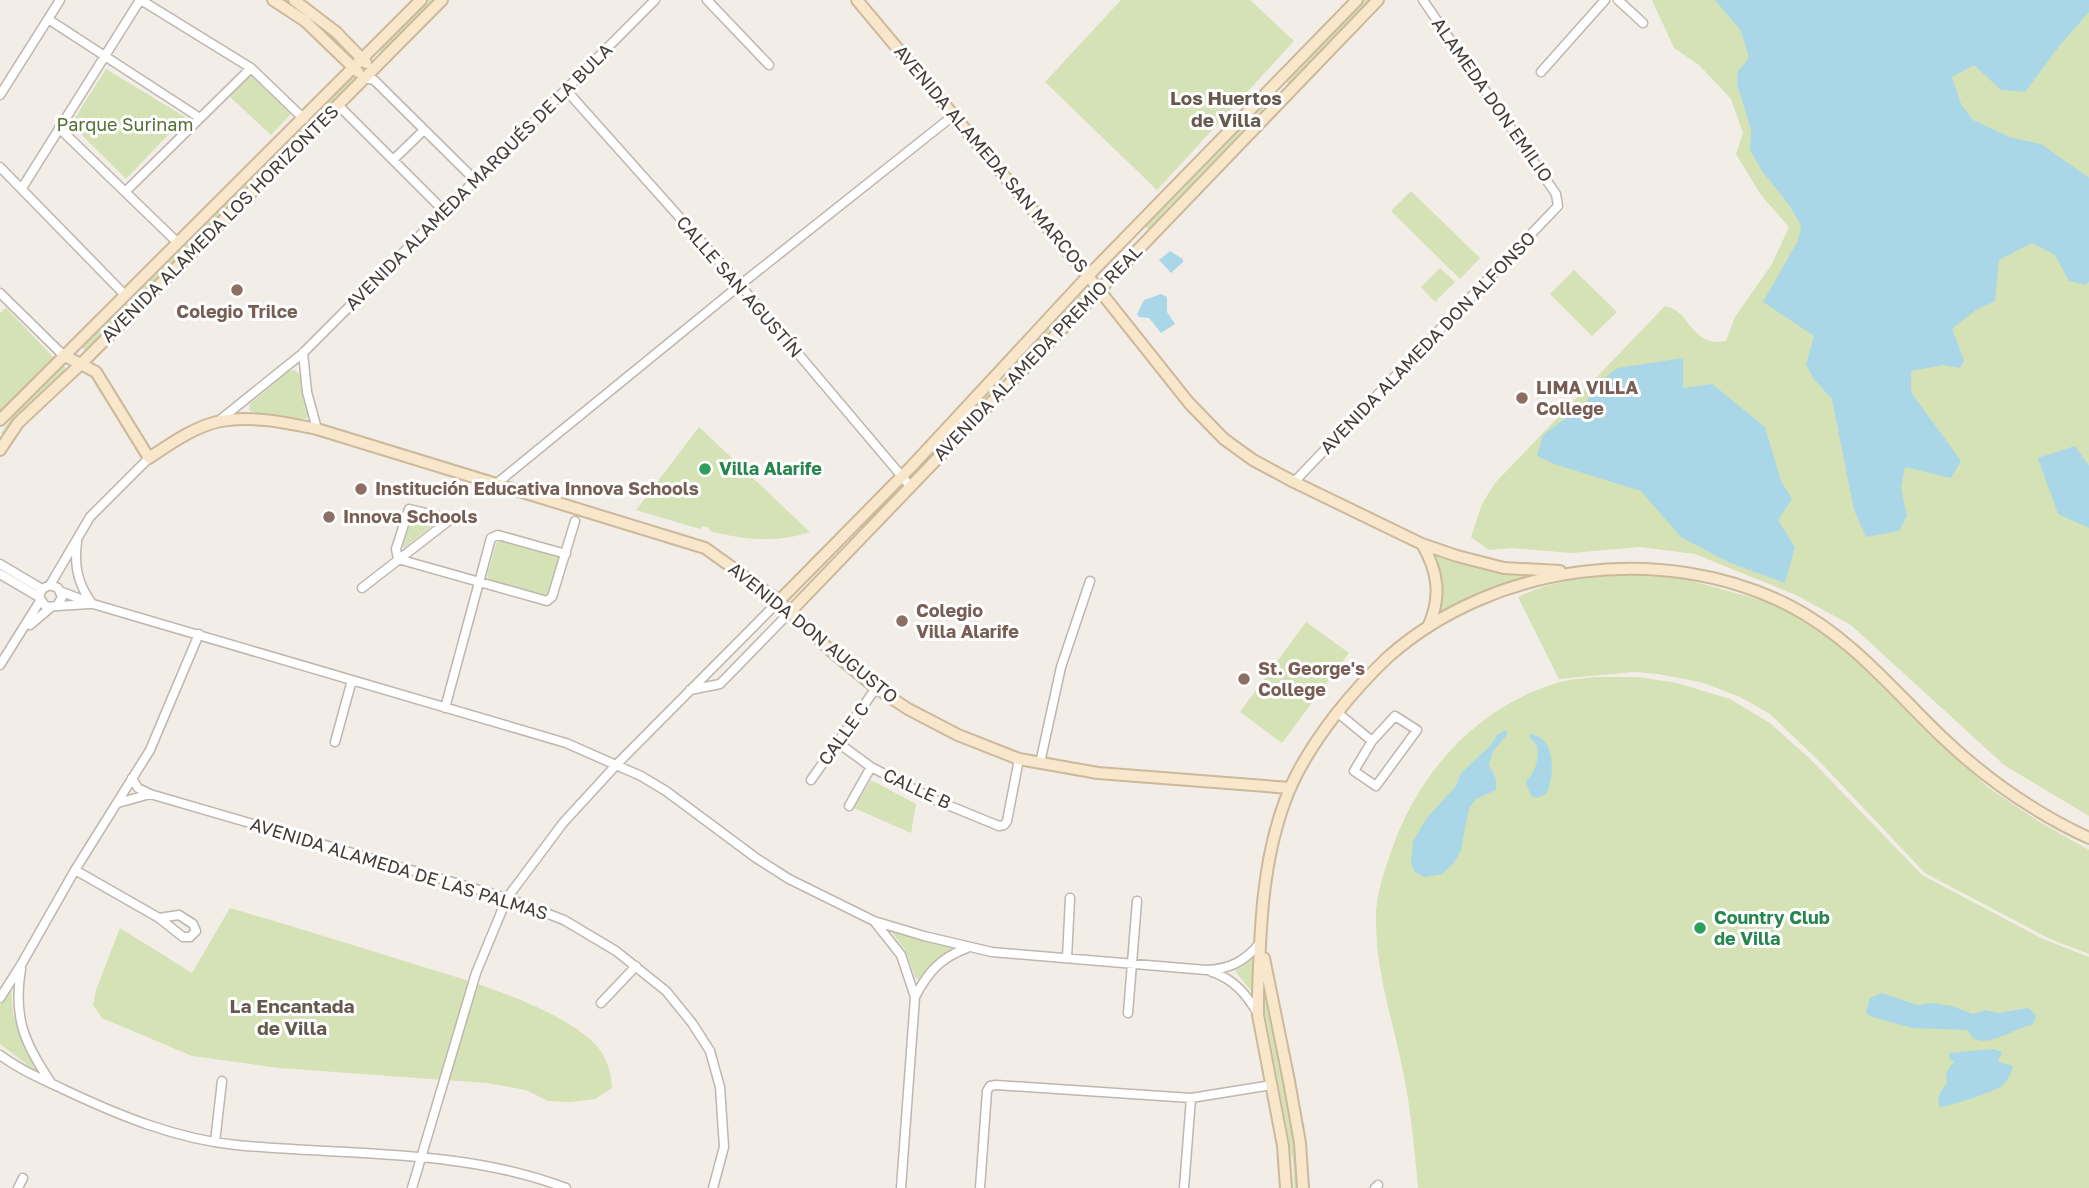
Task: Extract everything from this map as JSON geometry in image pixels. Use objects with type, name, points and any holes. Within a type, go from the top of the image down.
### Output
[{"type":"street","points":[[0,95],[3,82],[60,0]]},
{"type":"street","points":[[22,188],[140,0],[251,68],[304,119]]},
{"type":"street","points":[[272,0],[305,21],[354,68],[370,76],[475,180]]},
{"type":"street","points":[[294,0],[336,32],[363,59],[370,76]]},
{"type":"street","name":"AVENIDA ALAMEDA LOS HORIZONTES","points":[[0,449],[18,423],[82,363],[370,76],[442,0]]},
{"type":"street","name":"AVENIDA ALAMEDA MARQUÉS DE LA BULA","points":[[0,665],[90,517],[108,496],[149,457],[186,435],[219,421],[303,353],[655,0]]},
{"type":"street","points":[[707,0],[769,65]]},
{"type":"street","name":"AVENIDA ALAMEDA SAN MARCOS","points":[[857,0],[1207,422],[1253,460],[1422,544],[1457,556],[1504,568],[1583,570]]},
{"type":"street","name":"AVENIDA ALAMEDA PREMIO REAL","points":[[412,1188],[476,974],[507,898],[563,823],[851,528],[1088,276],[1357,0]]},
{"type":"street","name":"AVENIDA ALAMEDA PREMIO REAL","points":[[690,690],[720,684],[1378,0]]},
{"type":"street","name":"ALAMEDA DON EMILIO","points":[[1423,0],[1556,194],[1558,201]]},
{"type":"street","points":[[1541,72],[1605,0]]},
{"type":"street","points":[[1618,0],[1643,23]]},
{"type":"street","name":"AVENIDA ALAMEDA LOS HORIZONTES","points":[[0,420],[304,119],[413,3]]},
{"type":"street","points":[[48,19],[200,118]]},
{"type":"street","points":[[125,192],[251,68]]},
{"type":"street","name":"CALLE SAN AGUSTÍN","points":[[566,90],[740,285],[910,486]]},
{"type":"street","points":[[338,105],[443,211]]},
{"type":"street","points":[[496,484],[954,115]]},
{"type":"street","points":[[58,128],[178,243]]},
{"type":"street","points":[[394,160],[424,130]]},
{"type":"street","points":[[0,167],[125,295]]},
{"type":"street","name":"AVENIDA ALAMEDA DON ALFONSO","points":[[1294,482],[1554,212],[1558,201]]},
{"type":"street","points":[[0,293],[63,355],[96,372],[149,457]]},
{"type":"street","points":[[1024,345],[1035,355]]},
{"type":"street","points":[[303,353],[307,392],[317,429]]},
{"type":"street","points":[[994,377],[1004,387]]},
{"type":"street","name":"AVENIDA DON AUGUSTO","points":[[219,421],[256,420],[317,429],[705,548],[779,601],[830,650],[876,688],[908,709],[958,735],[1019,759],[1098,773],[1290,788]]},
{"type":"street","points":[[362,588],[451,519],[409,509],[396,549],[398,559]]},
{"type":"street","points":[[398,559],[547,601],[552,597],[576,521]]},
{"type":"street","points":[[851,528],[860,536]]},
{"type":"street","points":[[444,708],[491,538],[494,535],[566,554]]},
{"type":"street","points":[[78,538],[76,566],[84,592],[93,604]]},
{"type":"street","points":[[1422,544],[1435,569],[1437,583],[1435,608],[1426,630]]},
{"type":"street","points":[[0,564],[43,593],[53,607]]},
{"type":"street","points":[[1286,1188],[1283,1146],[1258,1015],[1267,869],[1290,788],[1338,713],[1356,690],[1390,656],[1446,617],[1480,601],[1516,587],[1583,570],[1636,569],[1679,572],[1749,589],[1789,605],[1829,629],[1863,657],[1941,736],[2000,787],[2089,838]]},
{"type":"street","points":[[0,574],[43,593],[60,591],[93,604],[566,743],[618,764],[666,791],[756,858],[789,879],[874,920],[968,948],[1206,970],[1221,969],[1244,960],[1261,941]]},
{"type":"street","points":[[1040,763],[1061,667],[1090,581]]},
{"type":"street","points":[[53,607],[61,601],[60,591]]},
{"type":"street","points":[[53,607],[93,604]]},
{"type":"street","name":"AVENIDA ALAMEDA MARQUÉS DE LA BULA","points":[[22,632],[53,607]]},
{"type":"street","points":[[0,998],[150,750],[199,634]]},
{"type":"street","points":[[335,742],[352,680]]},
{"type":"street","name":"CALLE C","points":[[811,780],[876,688]]},
{"type":"street","points":[[1338,713],[1372,741]]},
{"type":"street","points":[[1395,716],[1416,730],[1376,786],[1354,771],[1372,741],[1395,716]]},
{"type":"street","name":"CALLE B","points":[[837,742],[871,767],[933,799],[999,826],[1007,821],[1019,759]]},
{"type":"street","points":[[849,806],[871,767]]},
{"type":"street","name":"AVENIDA ALAMEDA DE LAS PALMAS","points":[[132,778],[138,788],[150,794],[507,898],[564,920],[636,966],[666,991],[710,1051],[720,1087],[725,1135],[713,1188]]},
{"type":"street","points":[[118,803],[150,794]]},
{"type":"street","points":[[75,870],[159,918]]},
{"type":"street","points":[[1067,958],[1070,898]]},
{"type":"street","points":[[1128,1013],[1137,901]]},
{"type":"street","points":[[874,920],[901,955],[915,997],[901,1188]]},
{"type":"street","points":[[1261,941],[1300,1143],[1303,1188]]},
{"type":"street","points":[[915,997],[937,963],[968,948]]},
{"type":"street","points":[[21,965],[17,1003],[21,1028],[28,1046],[51,1084]]},
{"type":"street","points":[[601,1003],[636,966]]},
{"type":"street","points":[[1206,970],[1222,975],[1236,985],[1258,1015]]},
{"type":"street","points":[[0,1055],[16,1067],[120,1116],[215,1142],[465,1163],[507,1171],[566,1188]]},
{"type":"street","points":[[215,1142],[222,1081]]},
{"type":"street","points":[[980,1188],[987,1091],[990,1086],[1191,1098],[1272,1085]]},
{"type":"street","points":[[1184,1188],[1191,1098]]},
{"type":"street","points":[[18,1188],[23,1178]]},
{"type":"green space","points":[[426,0],[438,0],[383,55],[377,49]]},
{"type":"green space","points":[[1121,0],[1250,0],[1294,41],[1157,190],[1045,82]]},
{"type":"green space","points":[[1363,0],[1373,0],[1291,86],[1285,81]]},
{"type":"green space","points":[[1652,0],[2089,0],[2089,816],[2004,765],[1851,625],[1796,595],[1695,554],[1640,547],[1571,553],[1512,548],[1489,550],[1471,537],[1482,504],[1495,483],[1665,306],[1674,309],[1705,339],[1714,342],[1726,341],[1735,317],[1772,264],[1789,227],[1761,195],[1736,154],[1743,133],[1731,99],[1699,65],[1674,48]]},
{"type":"green space","name":"Parque Surinam","points":[[106,69],[185,117],[126,179],[71,124]]},
{"type":"green space","points":[[250,75],[291,114],[271,135],[230,97]]},
{"type":"green space","points":[[351,75],[358,81],[87,353],[81,346]]},
{"type":"green space","points":[[1268,98],[1273,103],[1150,231],[1145,226]]},
{"type":"green space","points":[[1411,191],[1480,258],[1460,279],[1391,211]]},
{"type":"green space","points":[[1440,268],[1455,282],[1435,302],[1421,287]]},
{"type":"green space","points":[[1574,270],[1617,312],[1592,336],[1550,294]]},
{"type":"green space","points":[[1083,291],[1088,295],[1042,344],[1037,340]]},
{"type":"green space","points":[[6,308],[54,358],[0,413],[0,313]]},
{"type":"green space","points":[[63,365],[68,370],[7,437],[1,433],[13,416]]},
{"type":"green space","points":[[295,370],[300,375],[310,416],[290,419],[271,417],[249,410],[250,404],[289,371]]},
{"type":"green space","points":[[990,391],[994,395],[921,470],[917,466]]},
{"type":"green space","name":"Villa Alarife","points":[[699,427],[810,532],[785,538],[748,538],[710,531],[703,526],[700,529],[636,510]]},
{"type":"green space","points":[[413,512],[436,518],[437,522],[404,548],[403,545]]},
{"type":"green space","points":[[500,539],[558,556],[560,560],[547,596],[489,579],[487,576],[496,544]]},
{"type":"green space","points":[[1434,553],[1541,574],[1481,593],[1440,615],[1443,600],[1442,580]]},
{"type":"green space","points":[[1619,575],[1681,578],[1783,606],[1853,655],[1929,733],[1989,788],[2038,821],[2089,850],[2089,954],[2050,939],[1925,873],[1820,762],[1770,714],[1740,697],[1704,683],[1658,674],[1634,672],[1559,679],[1518,597],[1555,584]]},
{"type":"green space","points":[[1306,622],[1349,653],[1282,743],[1240,712]]},
{"type":"green space","name":"Country Club de Villa","points":[[1594,677],[1638,677],[1677,683],[1730,699],[1770,723],[1809,758],[1922,875],[2043,939],[2089,957],[2089,1188],[1418,1188],[1406,1089],[1378,956],[1377,903],[1389,858],[1418,794],[1435,769],[1477,726],[1501,708],[1528,694],[1562,682]]},
{"type":"green space","points":[[871,780],[916,804],[911,833],[854,808]]},
{"type":"green space","points":[[230,908],[451,976],[531,1005],[578,1030],[595,1044],[608,1065],[612,1088],[595,1099],[548,1101],[526,1090],[487,1083],[279,1068],[192,1056],[102,1018],[93,1005],[96,990],[120,928],[192,973]]},
{"type":"green space","points":[[889,929],[954,947],[940,956],[919,980],[915,977],[905,950]]},
{"type":"green space","points":[[1258,954],[1253,993],[1235,971]]},
{"type":"green space","points":[[11,987],[13,1014],[37,1072],[0,1044],[0,1005]]},
{"type":"green space","points":[[1266,993],[1297,1151],[1300,1188],[1294,1188],[1293,1162],[1265,1013]]},
{"type":"water","points":[[1715,0],[2089,0],[2089,12],[2025,92],[2001,90],[1974,65],[1952,77],[1961,104],[1973,120],[2012,138],[2041,144],[2089,178],[2089,282],[2085,285],[2069,281],[2055,255],[2032,243],[1999,260],[1995,301],[1976,310],[1952,329],[1964,360],[1960,368],[1943,365],[1911,371],[1911,392],[1961,461],[1951,478],[1905,467],[1901,488],[1907,516],[1899,531],[1866,537],[1854,510],[1832,399],[1813,378],[1806,364],[1814,336],[1763,302],[1798,241],[1801,226],[1750,150],[1751,129],[1737,84],[1738,71],[1749,58],[1741,31]]},
{"type":"water","points":[[1170,251],[1183,259],[1171,273],[1159,260]]},
{"type":"water","points":[[1161,294],[1167,297],[1167,312],[1175,324],[1161,333],[1149,318],[1139,317],[1137,314],[1144,300]]},
{"type":"water","points":[[1683,358],[1683,388],[1712,384],[1765,427],[1781,481],[1792,499],[1778,520],[1795,547],[1785,583],[1728,562],[1681,537],[1641,491],[1554,464],[1537,456],[1543,435],[1586,403],[1596,384],[1618,368]]},
{"type":"water","points":[[2075,446],[2089,466],[2089,528],[2058,514],[2038,458]]},
{"type":"water","points":[[1506,730],[1507,735],[1493,751],[1489,765],[1496,779],[1496,790],[1476,799],[1469,808],[1461,850],[1454,863],[1442,874],[1424,877],[1415,872],[1411,863],[1413,841],[1426,819],[1456,786],[1461,773],[1490,746],[1498,734]]},
{"type":"water","points":[[1530,733],[1544,740],[1552,761],[1548,789],[1546,794],[1538,798],[1531,796],[1526,782],[1538,756],[1537,745],[1530,738]]},
{"type":"water","points":[[1882,993],[1917,1005],[1931,1003],[1952,1006],[1973,1014],[1986,1010],[1998,1013],[2028,1008],[2036,1015],[2033,1025],[1998,1038],[1980,1041],[1973,1038],[1968,1030],[1912,1028],[1869,1016],[1866,1012],[1870,998]]},
{"type":"water","points":[[1994,1049],[2002,1052],[1998,1062],[2013,1066],[2003,1085],[1940,1107],[1939,1095],[1947,1083],[1946,1073],[1954,1061],[1950,1059],[1949,1053]]},
{"type":"place","name":"Colegio Trilce","points":[[237,290]]},
{"type":"place","name":"LIMA VILLA College","points":[[1522,398]]},
{"type":"place","name":"Villa Alarife","points":[[705,469]]},
{"type":"place","name":"Institución Educativa Innova Schools","points":[[361,489]]},
{"type":"place","name":"Innova Schools","points":[[329,517]]},
{"type":"place","name":"Colegio Villa Alarife","points":[[902,621]]},
{"type":"place","name":"St. George's College","points":[[1244,679]]},
{"type":"place","name":"Country Club de Villa","points":[[1700,928]]},
{"type":"district","name":"Los Huertos de Villa","points":[[1226,109]]},
{"type":"district","name":"La Encantada de Villa","points":[[292,1017]]}]
